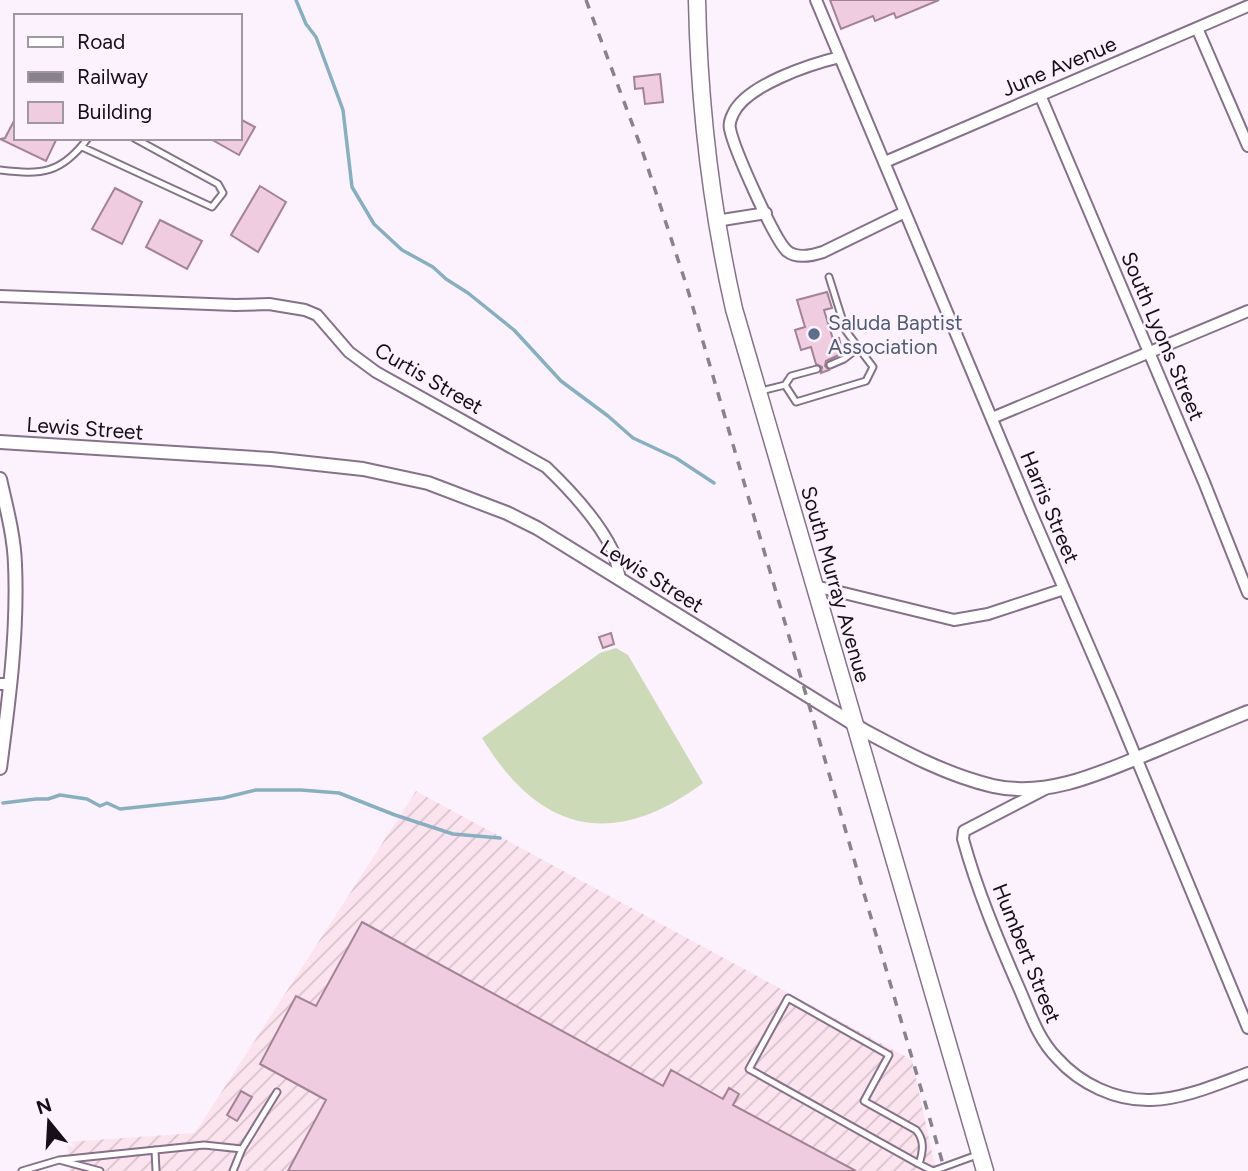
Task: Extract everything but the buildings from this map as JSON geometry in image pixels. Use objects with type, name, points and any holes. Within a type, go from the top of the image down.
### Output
[{"type":"main road","name":"South Murray Avenue","points":[[698,0],[701,83],[716,221],[734,309],[985,1171]]},
{"type":"street","name":"Harris Street","points":[[816,0],[1248,1028]]},
{"type":"street","name":"June Avenue","points":[[885,162],[1248,6]]},
{"type":"street","points":[[1197,28],[1248,146]]},
{"type":"street","points":[[840,57],[775,79],[756,92],[733,113],[729,127],[736,146],[778,240],[788,252],[797,256],[811,256],[905,212]]},
{"type":"street","name":"South Lyons Street","points":[[1040,95],[1248,593]]},
{"type":"street","points":[[716,221],[766,213]]},
{"type":"street","name":"Curtis Street","points":[[0,296],[269,304],[306,310],[326,324],[349,352],[376,372],[546,467],[563,484],[603,535],[613,552],[620,579]]},
{"type":"street","points":[[992,418],[1248,311]]},
{"type":"street","name":"Lewis Street","points":[[0,442],[271,459],[363,469],[428,483],[507,513],[565,544],[856,725],[921,761],[995,786],[1065,785],[1248,712]]},
{"type":"street","points":[[0,479],[15,561],[0,768]]},
{"type":"street","points":[[815,586],[954,620],[988,614],[1064,589]]},
{"type":"street","name":"Humbert Street","points":[[1048,787],[964,831],[962,839],[1002,951],[1046,1046],[1065,1066],[1089,1084],[1127,1098],[1155,1100],[1186,1094],[1248,1073]]},
{"type":"lane","points":[[0,170],[45,173],[65,163],[87,140]]},
{"type":"lane","points":[[82,147],[212,207],[223,193],[218,184],[138,140]]},
{"type":"lane","points":[[785,385],[796,401],[866,381],[873,367],[846,331],[829,277]]},
{"type":"lane","points":[[830,365],[857,349]]},
{"type":"lane","points":[[758,392],[785,385],[791,376],[817,369]]},
{"type":"lane","points":[[919,1164],[923,1151],[920,1135],[916,1130],[864,1101],[889,1055],[789,998],[749,1069],[919,1164],[933,1171],[980,1154]]},
{"type":"lane","points":[[233,1171],[242,1149],[277,1092]]},
{"type":"lane","points":[[22,1171],[60,1160],[204,1145],[242,1149]]},
{"type":"lane","points":[[155,1150],[156,1171]]},
{"type":"lane","points":[[60,1160],[100,1171]]},
{"type":"shaded area","points":[[416,791],[912,1060],[936,1171],[70,1171],[67,1142],[195,1133]]},
{"type":"green space","points":[[616,648],[628,655],[703,783],[670,804],[639,818],[609,823],[580,821],[554,812],[528,795],[504,770],[482,738],[600,653]]},
{"type":"waterway","points":[[296,0],[306,24],[316,37],[343,110],[352,187],[374,224],[402,250],[433,267],[514,330],[561,381],[633,438],[676,458],[714,483]]},
{"type":"waterway","points":[[3,803],[48,799],[60,795],[87,799],[100,806],[107,803],[120,809],[223,798],[256,790],[301,790],[339,793],[453,834],[500,838]]},
{"type":"railway","points":[[586,0],[642,150],[687,287],[945,1171]]},
{"type":"place","name":"Saluda Baptist Association","points":[[814,334]]}]
